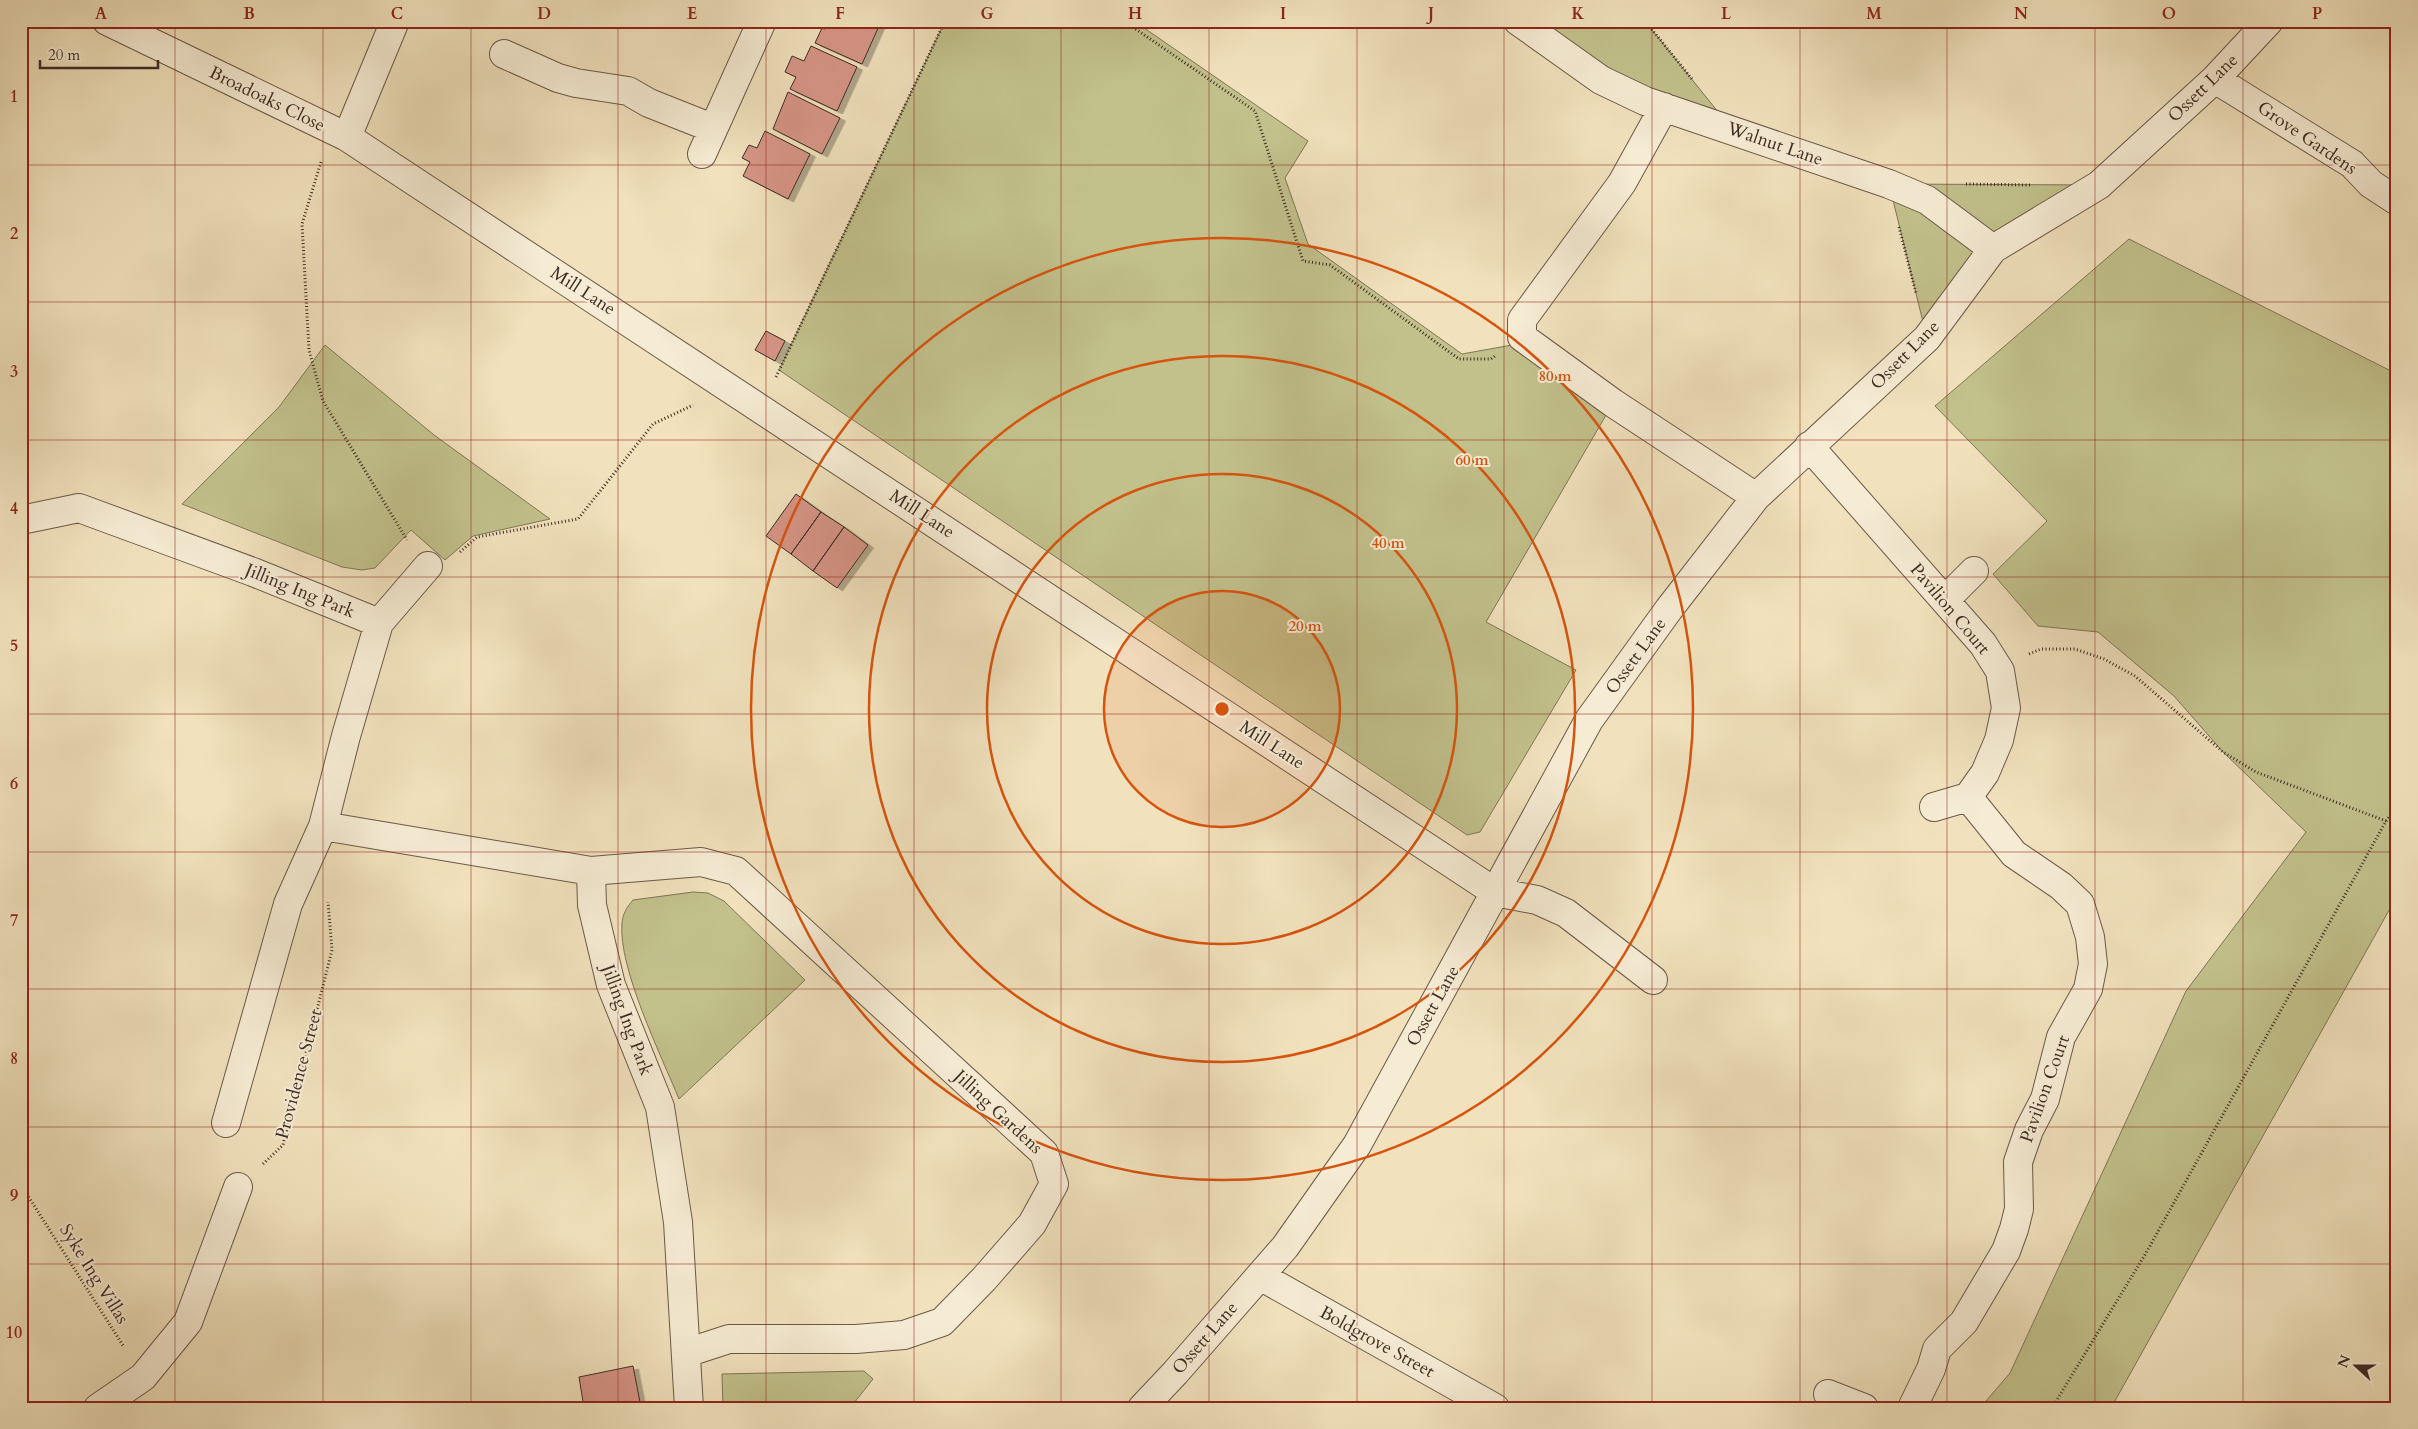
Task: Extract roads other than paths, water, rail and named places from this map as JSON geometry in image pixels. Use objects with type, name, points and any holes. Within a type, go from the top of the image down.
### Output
[{"type":"street","name":"Broadoaks Close","points":[[107,21],[347,137]]},
{"type":"street","points":[[347,137],[395,21]]},
{"type":"street","points":[[702,154],[712,128],[762,21]]},
{"type":"street","name":"Walnut Lane","points":[[1518,21],[1557,34],[1601,80],[1645,101],[1889,184],[1927,200],[1993,249]]},
{"type":"street","name":"Ossett Lane","points":[[1142,1408],[1285,1247],[1357,1145],[1589,720],[1669,609],[1756,498],[1808,446],[1927,338],[1993,249],[2100,186],[2216,79],[2270,21]]},
{"type":"street","points":[[504,54],[558,78],[576,83],[628,91],[649,103],[712,128]]},
{"type":"street","name":"Grove Gardens","points":[[2216,79],[2352,164],[2371,184],[2397,201]]},
{"type":"street","points":[[1664,107],[1622,183],[1522,320],[1522,337],[1613,403],[1756,498]]},
{"type":"street","name":"Mill Lane","points":[[347,137],[1495,892]]},
{"type":"street","name":"Pavilion Court","points":[[1808,446],[1983,644],[2000,670],[2006,708],[1999,740],[1985,773],[1968,797],[2014,854],[2061,886],[2080,904],[2090,937],[2093,964],[2088,989],[2062,1037],[2045,1099],[2029,1130],[2018,1162],[2019,1209],[2006,1251],[1964,1322],[1937,1349],[1931,1369],[1912,1408]]},
{"type":"street","name":"Jilling Ing Park","points":[[21,520],[79,508],[253,572],[379,624]]},
{"type":"street","points":[[226,1123],[288,904],[323,826],[346,736],[379,624],[428,566]]},
{"type":"street","points":[[1945,600],[1974,572]]},
{"type":"street","points":[[1934,807],[1968,797]]},
{"type":"street","points":[[323,826],[591,871]]},
{"type":"street","name":"Jilling Gardens","points":[[591,871],[701,862],[736,871],[1044,1153],[1054,1184],[1032,1224],[984,1279],[942,1322],[904,1335],[856,1339],[729,1339],[686,1353]]},
{"type":"street","name":"Jilling Ing Park","points":[[591,871],[592,905],[611,985],[660,1107],[678,1222],[689,1408]]},
{"type":"street","points":[[1495,892],[1551,904],[1566,913],[1653,980]]},
{"type":"street","points":[[98,1408],[143,1377],[188,1322],[238,1187]]},
{"type":"street","name":"Boldgrove Street","points":[[1260,1276],[1495,1408]]},
{"type":"street","points":[[1828,1394],[1864,1408]]}]
